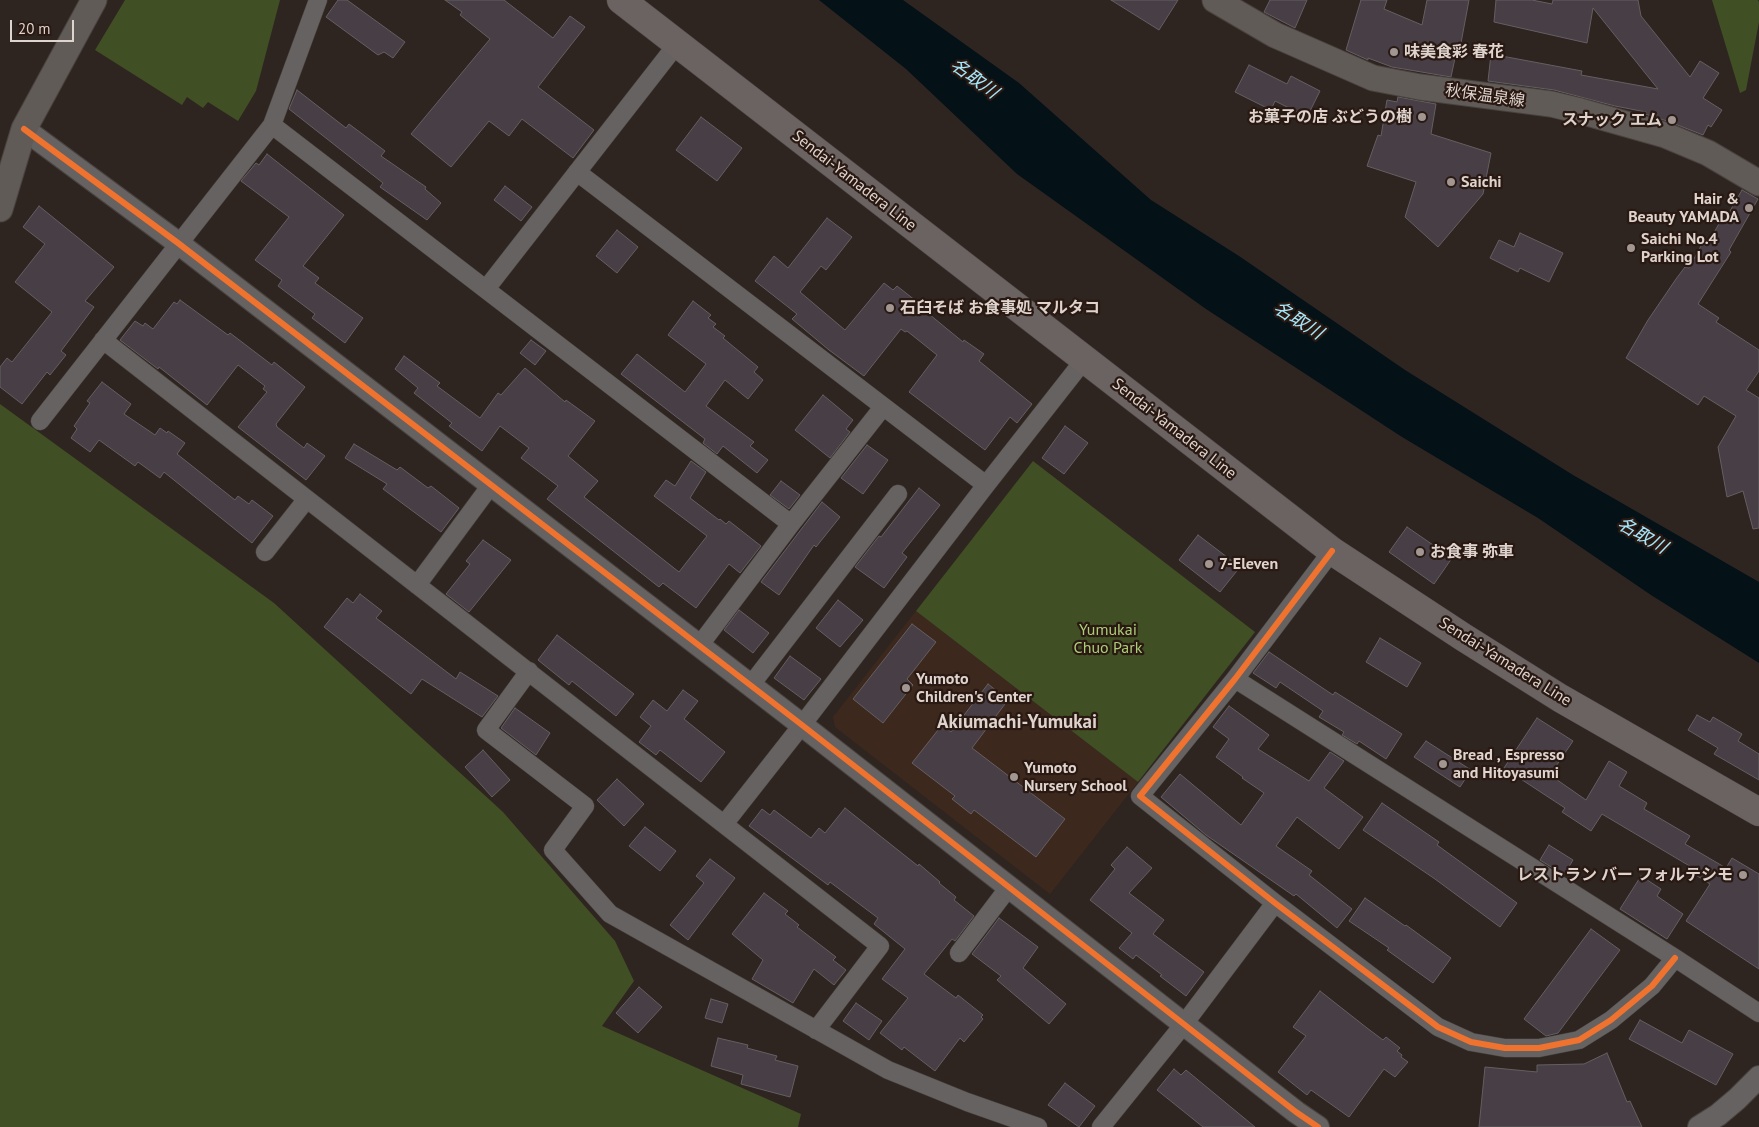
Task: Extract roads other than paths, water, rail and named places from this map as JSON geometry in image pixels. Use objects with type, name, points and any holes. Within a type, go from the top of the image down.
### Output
[{"type":"main road","points":[[0,209],[24,129],[94,0]]},
{"type":"main road","name":"Sendai-Yamadera Line","points":[[621,0],[1332,550],[1463,637],[1560,698],[1759,812]]},
{"type":"main road","name":"秋保温泉線","points":[[1215,0],[1275,35],[1373,78],[1420,87],[1551,104],[1580,111],[1665,135],[1708,153],[1759,182]]},
{"type":"street","points":[[40,421],[272,125],[318,0]]},
{"type":"street","points":[[486,289],[677,44]]},
{"type":"street","points":[[272,125],[791,524]]},
{"type":"street","points":[[24,129],[178,244],[491,484],[1296,1112],[1318,1127]]},
{"type":"street","points":[[578,172],[986,485]]},
{"type":"street","points":[[103,340],[306,500],[725,823],[880,946],[816,1030]]},
{"type":"street","points":[[725,823],[1084,360]]},
{"type":"street","points":[[699,646],[791,524],[883,407]]},
{"type":"street","points":[[417,585],[491,484]]},
{"type":"street","points":[[750,686],[898,494]]},
{"type":"street","points":[[264,552],[306,500]]},
{"type":"street","points":[[1332,550],[1235,679],[1140,796],[1275,904],[1438,1027],[1471,1042],[1505,1048],[1539,1048],[1579,1040],[1611,1020],[1652,986],[1675,958]]},
{"type":"street","points":[[530,671],[486,730],[585,806],[553,850],[610,914],[888,1070],[967,1102],[1038,1127]]},
{"type":"street","points":[[1235,679],[1675,958],[1759,1014]]},
{"type":"street","points":[[959,953],[1009,887]]},
{"type":"street","points":[[1101,1127],[1184,1024],[1275,904]]},
{"type":"street","points":[[1699,1127],[1718,1115],[1759,1077]]},
{"type":"water","name":"名取川","points":[[819,0],[903,0],[1019,83],[1151,200],[1239,256],[1405,370],[1573,475],[1759,582],[1759,663],[1651,595],[1538,518],[1402,437],[1206,309],[1017,174],[906,69]]},
{"type":"place","name":"味美食彩 春花","points":[[1394,52]]},
{"type":"place","name":"お菓子の店 ぶどうの樹","points":[[1422,117]]},
{"type":"place","name":"スナック エム","points":[[1672,120]]},
{"type":"place","name":"Saichi","points":[[1451,182]]},
{"type":"place","name":"Hair & Beauty YAMADA","points":[[1749,208]]},
{"type":"place","name":"Saichi No.4 Parking Lot","points":[[1631,248]]},
{"type":"place","name":"石臼そば お食事処 マルタコ","points":[[890,308]]},
{"type":"place","name":"お食事 弥車","points":[[1420,552]]},
{"type":"place","name":"7-Eleven","points":[[1209,564]]},
{"type":"place","name":"Yumoto Children's Center","points":[[906,688]]},
{"type":"place","name":"Bread , Espresso and Hitoyasumi","points":[[1443,764]]},
{"type":"place","name":"Yumoto Nursery School","points":[[1014,777]]},
{"type":"place","name":"レストラン バー フォルテシモ","points":[[1743,875]]},
{"type":"district","name":"Akiumachi-Yumukai","points":[[1017,723]]},
{"type":"park label","name":"Yumukai Chuo Park","points":[[1108,639]]}]
